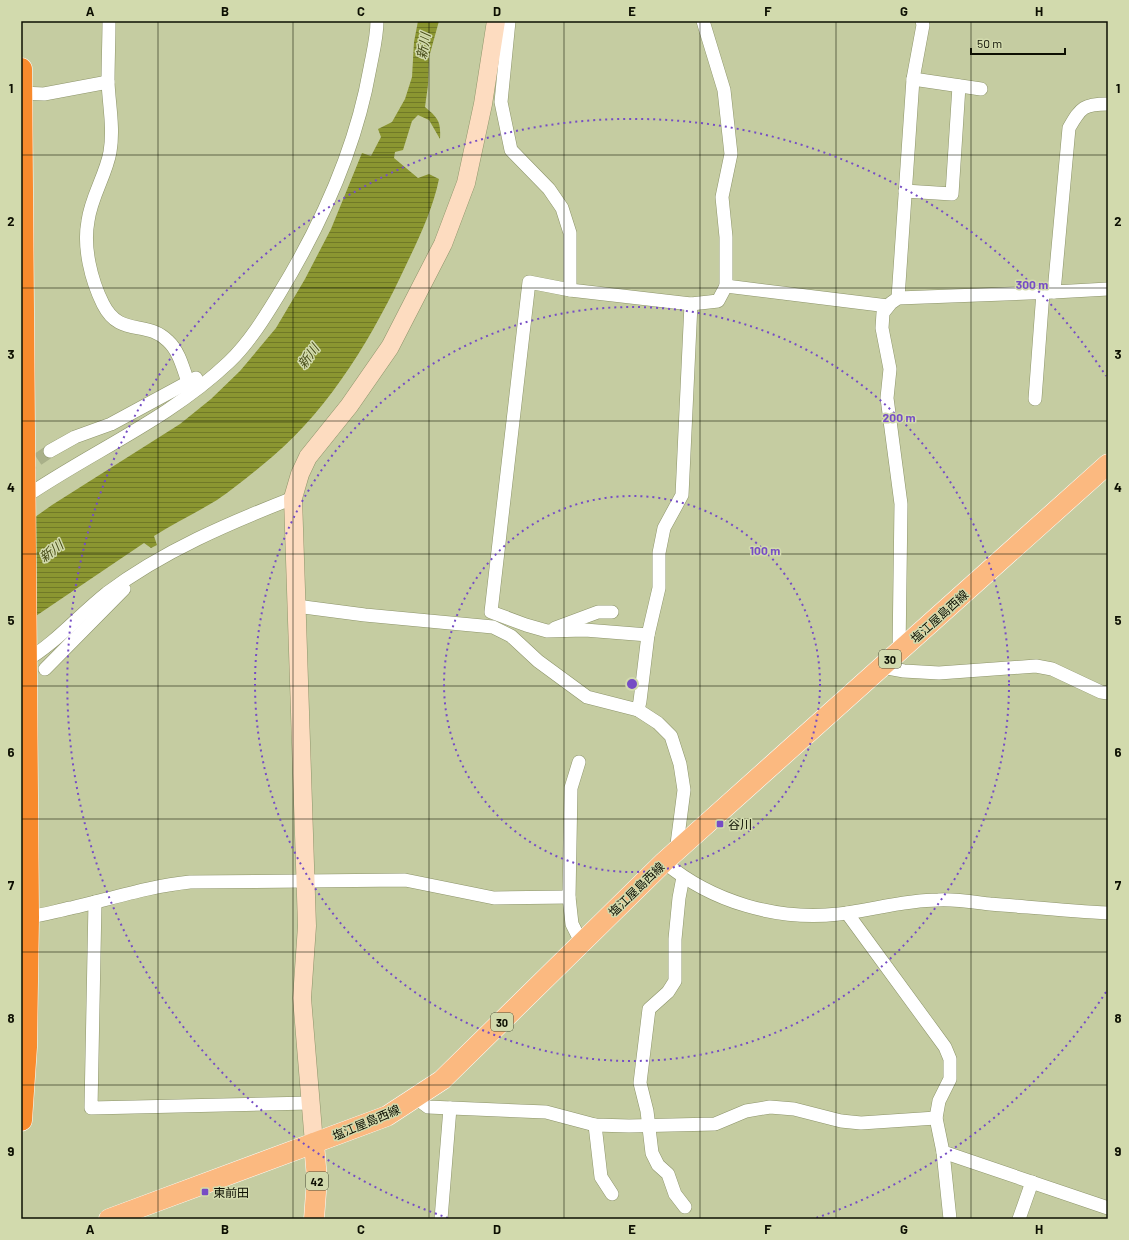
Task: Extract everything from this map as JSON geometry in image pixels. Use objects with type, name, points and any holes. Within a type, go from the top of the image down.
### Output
[{"type":"highway","points":[[21,69],[26,1047],[21,1120]]},
{"type":"main road","name":"塩江屋島西線","points":[[109,1219],[386,1116],[442,1080],[466,1059],[581,942],[674,864],[898,652],[1108,464]]},
{"type":"main road","name":"42","points":[[314,1143],[317,1179],[314,1219]]},
{"type":"street","points":[[109,21],[108,82],[112,124],[110,152],[88,221],[87,248],[92,274],[103,303],[111,317],[124,326],[153,330],[168,341],[178,356],[188,382]]},
{"type":"street","points":[[23,505],[64,472],[144,427],[192,393],[230,362],[263,320],[294,268],[321,217],[351,142],[366,92],[377,34],[377,21]]},
{"type":"street","points":[[314,1143],[302,998],[307,926],[293,498],[300,474],[308,457],[349,406],[390,347],[443,244],[466,183],[483,104],[496,21]]},
{"type":"street","points":[[509,21],[501,102],[511,150],[549,189],[562,208],[570,233],[570,290]]},
{"type":"street","points":[[648,635],[585,630],[547,631],[492,612],[529,282],[570,290],[691,304],[718,301],[726,286],[726,237],[722,197],[731,154],[724,90],[703,21]]},
{"type":"street","points":[[898,298],[913,79],[922,21]]},
{"type":"street","points":[[913,79],[981,89]]},
{"type":"street","points":[[21,93],[44,94],[108,82]]},
{"type":"street","points":[[905,191],[952,194],[959,86]]},
{"type":"street","points":[[1035,399],[1069,128],[1082,109],[1090,104],[1108,104]]},
{"type":"street","points":[[726,286],[888,306]]},
{"type":"street","points":[[898,652],[902,504],[887,398],[890,369],[882,328],[883,313],[888,306],[898,298],[1108,289]]},
{"type":"street","points":[[638,710],[648,635],[659,588],[659,553],[664,528],[682,495],[691,304]]},
{"type":"street","points":[[50,451],[76,438],[111,424],[188,382],[230,362]]},
{"type":"street","points":[[25,656],[41,652],[107,594],[140,572],[225,525],[293,498]]},
{"type":"street","points":[[45,669],[140,572]]},
{"type":"street","points":[[296,606],[365,615],[493,627],[537,634],[598,612],[612,612]]},
{"type":"street","points":[[493,627],[511,636],[538,661],[587,697],[638,710],[658,723],[671,736],[680,764],[684,790],[674,864],[679,898],[675,939],[675,981],[668,992],[649,1009],[642,1055],[640,1083],[649,1126],[652,1154],[658,1166],[668,1174],[675,1194],[685,1207]]},
{"type":"street","points":[[882,667],[904,671],[939,674],[1036,666],[1052,669],[1101,692],[1108,693]]},
{"type":"street","points":[[579,762],[570,788],[569,897],[572,924],[581,942]]},
{"type":"street","points":[[674,864],[709,892],[732,901],[772,913],[814,916],[847,913],[908,903],[939,900],[1108,913]]},
{"type":"street","points":[[25,917],[95,902],[163,884],[190,882],[405,880],[494,898],[569,897]]},
{"type":"street","points":[[95,902],[91,1108],[310,1103]]},
{"type":"street","points":[[847,913],[945,1047],[950,1059],[950,1079],[939,1101],[936,1118],[943,1152],[950,1219]]},
{"type":"street","points":[[416,1098],[428,1107],[546,1112],[595,1125],[649,1126],[715,1124],[746,1111],[770,1107],[794,1109],[841,1121],[861,1123],[936,1118]]},
{"type":"street","points":[[441,1219],[450,1108]]},
{"type":"street","points":[[595,1125],[601,1177],[612,1194]]},
{"type":"street","points":[[943,1152],[1108,1208]]},
{"type":"street","points":[[1019,1219],[1032,1182]]},
{"type":"water","name":"新川","points":[[418,21],[439,21],[429,57],[428,85],[425,107],[438,120],[440,139],[429,120],[418,115],[412,121],[403,150],[395,152],[394,158],[418,178],[429,174],[439,179],[430,211],[412,253],[366,342],[350,368],[314,415],[294,437],[231,490],[217,500],[154,536],[157,545],[151,548],[144,543],[21,626],[21,527],[52,505],[180,424],[211,399],[240,371],[276,328],[305,279],[331,229],[362,153],[371,156],[381,137],[378,129],[392,122],[405,99],[412,77],[414,42]]},
{"type":"tunnel","points":[[22,470],[50,451]]},
{"type":"place","name":"谷川","points":[[720,824]]},
{"type":"place","name":"東前田","points":[[205,1192]]}]
